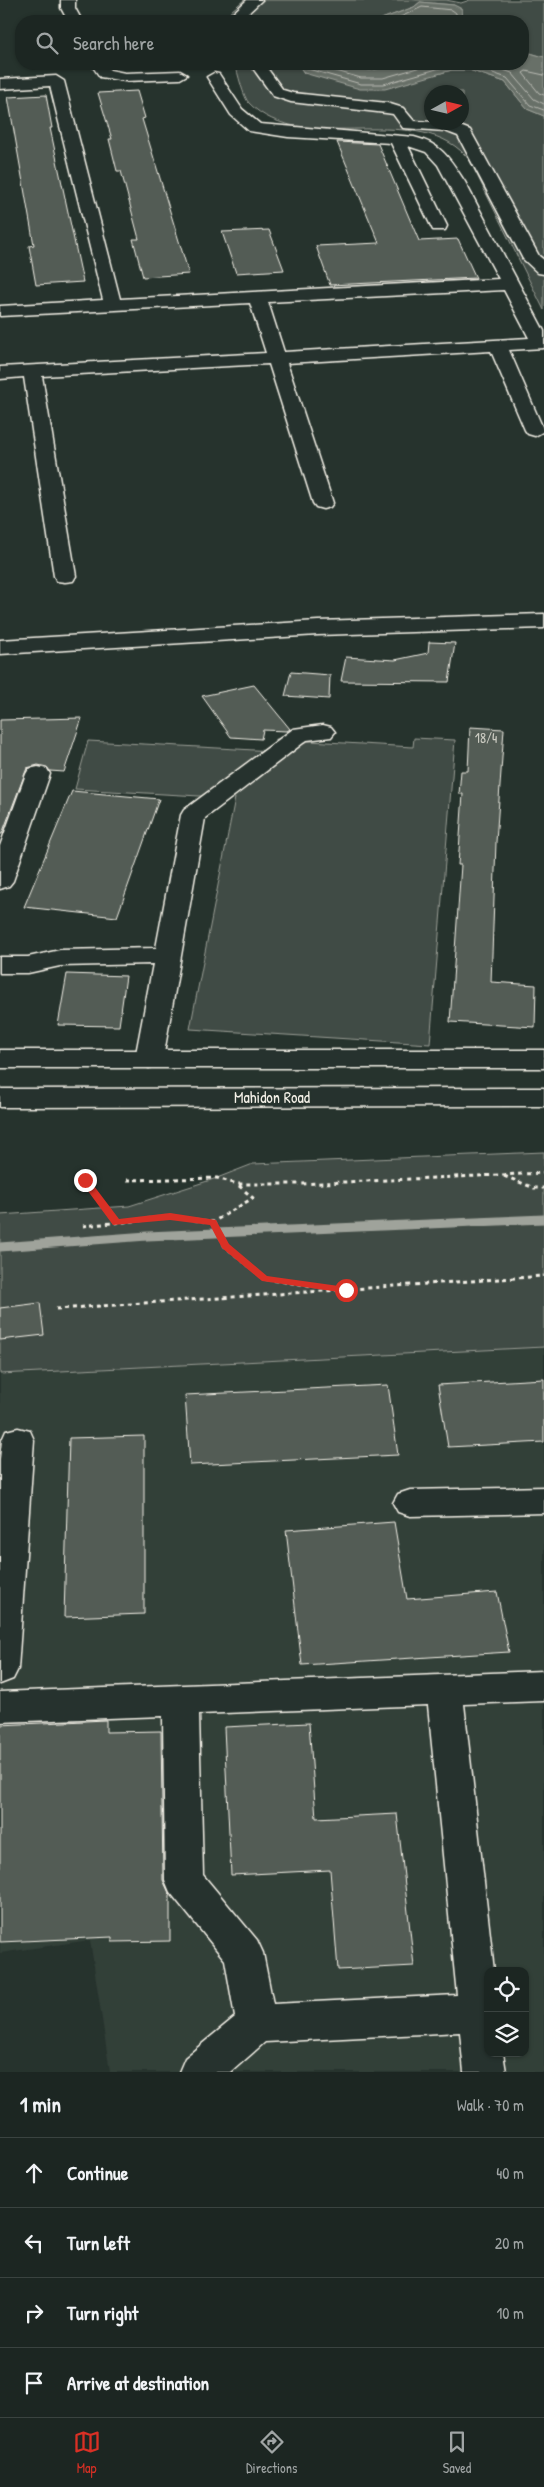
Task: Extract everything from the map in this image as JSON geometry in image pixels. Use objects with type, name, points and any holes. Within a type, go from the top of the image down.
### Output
[{"type":"main road","points":[[68,0],[68,8],[72,15]]},
{"type":"main road","points":[[239,15],[255,0]]},
{"type":"main road","points":[[0,373],[542,343],[457,182],[444,162],[432,149],[414,142],[397,139],[255,128],[197,75],[117,77],[105,74],[102,70]]},
{"type":"main road","points":[[261,70],[278,93],[290,97],[387,108],[398,111],[409,125],[451,127],[464,133],[532,259],[544,269]]},
{"type":"main road","points":[[0,84],[56,81],[113,305]]},
{"type":"main road","points":[[397,139],[439,226]]},
{"type":"main road","points":[[0,312],[510,284]]},
{"type":"main road","points":[[257,297],[323,503]]},
{"type":"main road","points":[[497,346],[535,430]]},
{"type":"main road","points":[[32,371],[65,576]]},
{"type":"main road","points":[[0,647],[318,628],[544,622]]},
{"type":"main road","points":[[150,1059],[193,815],[301,734],[323,732]]},
{"type":"main road","points":[[0,881],[38,774]]},
{"type":"main road","points":[[0,965],[28,965],[60,958],[168,956]]},
{"type":"main road","points":[[0,1059],[544,1059]]},
{"type":"main road","points":[[36,1098],[41,1060]]},
{"type":"main road","name":"Mahidon Road","points":[[0,1098],[544,1097]]},
{"type":"main road","points":[[0,1669],[18,1440]]},
{"type":"main road","points":[[410,1503],[544,1500]]},
{"type":"main road","points":[[0,1707],[544,1686]]},
{"type":"main road","points":[[444,1691],[485,2072]]},
{"type":"main road","points":[[181,1701],[184,1880],[243,1953],[256,2024]]},
{"type":"main road","points":[[200,2072],[256,2024],[479,2012]]},
{"type":"path","points":[[127,1180],[217,1178],[238,1184],[300,1184],[544,1173]]},
{"type":"path","points":[[502,1176],[534,1188],[544,1188]]},
{"type":"path","points":[[85,1180],[116,1222]]},
{"type":"path","points":[[83,1226],[170,1216],[213,1222],[253,1198],[238,1184]]},
{"type":"path","points":[[213,1222],[225,1246],[265,1279],[346,1290]]},
{"type":"path","points":[[56,1309],[544,1276]]},
{"type":"shaded area","points":[[244,0],[446,0],[461,3],[470,0],[544,0],[544,57],[529,53],[529,15],[460,15],[454,5],[420,2],[414,7],[392,15],[230,15],[231,11]]},
{"type":"shaded area","points":[[237,70],[302,70],[304,73],[433,75],[452,70],[469,70],[505,82],[527,109],[544,116],[544,310],[470,161],[449,142],[423,133],[393,129],[299,127],[272,119],[247,100]]},
{"type":"shaded area","points":[[414,738],[455,740],[430,1044],[190,1029],[235,798],[75,789],[88,741],[273,751],[275,739],[413,747]]},
{"type":"shaded area","points":[[544,1152],[544,1347],[0,1374],[0,1215],[129,1206],[217,1178],[253,1164]]},
{"type":"shaded area","points":[[544,1347],[544,2072],[110,2072],[90,1940],[0,1953],[0,1374]]},
{"type":"water","points":[[420,2],[454,5],[462,9],[461,15],[392,15],[414,7]]},
{"type":"water","points":[[529,53],[544,57],[544,116],[527,109],[505,82],[469,70],[529,70]]},
{"type":"water","points":[[302,70],[452,70],[385,89],[360,89],[304,73]]},
{"type":"building","points":[[137,91],[145,118],[142,119],[189,274],[143,277],[133,239],[139,239],[121,171],[117,171],[109,139],[112,139],[98,93]]},
{"type":"building","points":[[46,95],[52,128],[50,128],[83,282],[36,285],[29,246],[34,245],[8,97]]},
{"type":"building","points":[[337,142],[378,144],[419,241],[458,239],[476,278],[330,285],[316,246],[379,243]]},
{"type":"building","points":[[269,230],[284,270],[236,273],[222,232]]},
{"type":"building","points":[[429,642],[455,643],[449,682],[341,681],[346,657],[395,660],[428,653]]},
{"type":"building","points":[[291,672],[330,675],[329,699],[285,696]]},
{"type":"building","points":[[254,685],[290,729],[287,731],[263,730],[261,739],[231,737],[202,696]]},
{"type":"building","points":[[82,718],[64,772],[50,771],[47,767],[38,765],[27,768],[2,834],[0,834],[0,720]]},
{"type":"building","points":[[470,727],[504,729],[496,842],[491,982],[536,985],[535,1027],[450,1022],[461,865],[458,865],[463,794],[459,794],[461,771],[468,771]]},
{"type":"building","points":[[72,791],[159,799],[117,917],[24,907]]},
{"type":"building","points":[[67,974],[126,976],[119,1026],[58,1025]]},
{"type":"building","points":[[40,1303],[44,1335],[0,1340],[0,1308]]},
{"type":"building","points":[[544,1379],[544,1442],[448,1447],[438,1385]]},
{"type":"building","points":[[388,1385],[398,1455],[190,1465],[185,1395]]},
{"type":"building","points":[[144,1436],[144,1614],[64,1617],[69,1438]]},
{"type":"building","points":[[394,1522],[407,1599],[497,1592],[509,1652],[302,1665],[286,1530]]},
{"type":"building","points":[[106,1720],[106,1732],[161,1731],[163,1880],[170,1895],[170,1941],[112,1942],[112,1937],[0,1942],[0,1725]]},
{"type":"building","points":[[309,1723],[316,1818],[397,1814],[414,1966],[338,1970],[330,1870],[231,1875],[224,1727]]},
{"type":"waterway","points":[[0,1247],[147,1236],[544,1219]]},
{"type":"route","points":[[85,1180],[116,1222],[170,1216],[213,1222],[225,1246],[265,1279],[346,1290]]}]
